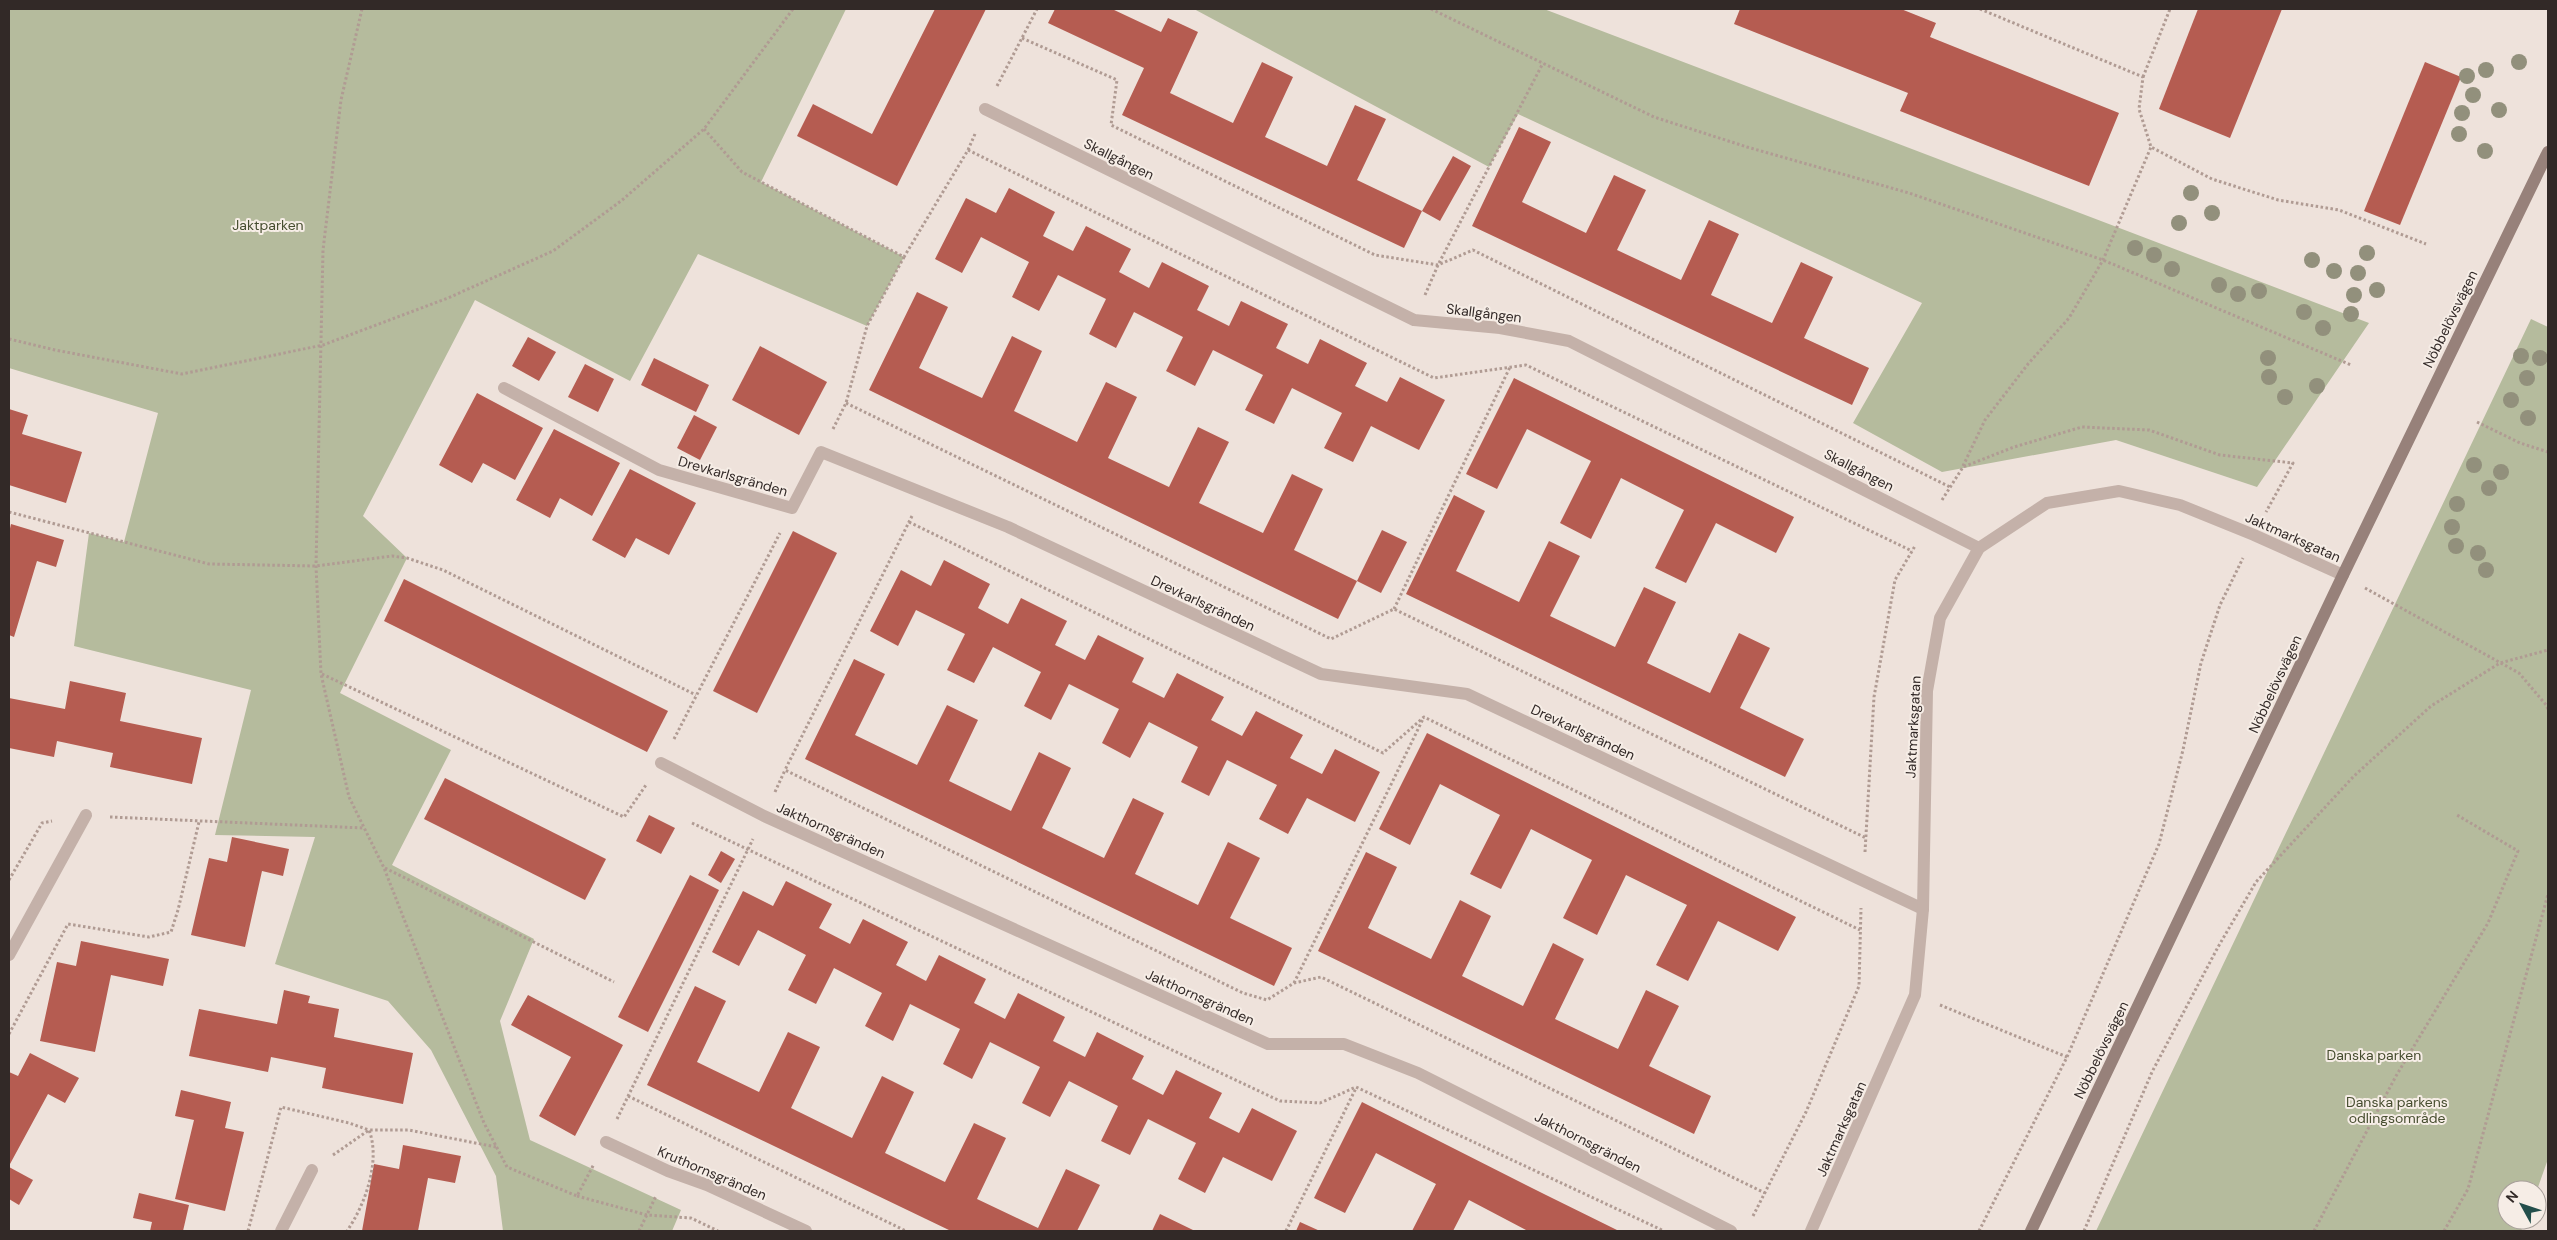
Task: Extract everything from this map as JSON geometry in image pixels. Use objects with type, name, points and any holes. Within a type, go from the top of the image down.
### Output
[{"type":"street","name":"Skallgången","points":[[985,110],[1414,320],[1500,328],[1569,341],[1979,548]]},
{"type":"street","name":"Nöbbelövsvägen","points":[[2031,1231],[2343,575],[2548,152]]},
{"type":"street","name":"Drevkarlsgränden","points":[[504,388],[659,470],[792,508],[821,452],[1008,527],[1321,674],[1467,694],[1922,909]]},
{"type":"street","name":"Jaktmarksgatan","points":[[1811,1231],[1915,995],[1922,909],[1927,691],[1940,618],[1979,548],[2047,503],[2119,491],[2180,505],[2254,535],[2343,575]]},
{"type":"street","name":"Jakthornsgränden","points":[[661,763],[764,816],[1268,1044],[1344,1044],[1418,1073],[1731,1231]]},
{"type":"street","points":[[9,956],[86,815]]},
{"type":"street","name":"Kruthornsgränden","points":[[606,1142],[668,1171],[707,1185],[806,1231]]},
{"type":"street","points":[[281,1231],[312,1170]]},
{"type":"path","points":[[362,9],[341,100],[323,250],[316,566],[321,674],[349,797],[384,868],[484,1123],[507,1167],[577,1196],[647,1215],[691,1218],[718,1231]]},
{"type":"path","points":[[9,339],[55,350],[182,374],[322,345],[448,298],[553,251],[621,201],[704,129],[794,9]]},
{"type":"path","points":[[821,452],[846,402],[867,326],[904,257],[968,150],[985,110],[1037,9]]},
{"type":"path","points":[[1431,9],[1654,116],[1747,147],[1909,194],[2103,260],[2351,365]]},
{"type":"path","points":[[1980,9],[2143,77]]},
{"type":"path","points":[[1929,522],[1963,467],[1985,420],[2028,364],[2069,318],[2103,260],[2151,147],[2139,109],[2143,77],[2170,9]]},
{"type":"path","points":[[1022,38],[1116,80],[1111,125],[1375,256],[1438,266],[1473,250],[1950,487]]},
{"type":"path","points":[[1414,320],[1438,266],[1543,63]]},
{"type":"path","points":[[704,129],[742,172],[904,257]]},
{"type":"path","points":[[2151,147],[2212,179],[2278,200],[2339,210],[2426,244]]},
{"type":"path","points":[[968,150],[1434,378],[1526,364],[1912,551]]},
{"type":"path","points":[[846,402],[1332,639],[1394,609],[1510,367]]},
{"type":"path","points":[[2477,422],[2520,443],[2548,452]]},
{"type":"path","points":[[1963,467],[2014,447],[2082,427],[2148,430],[2220,455],[2293,463],[2254,535],[2220,605],[2201,663],[2183,750],[2159,844],[2067,1057],[1979,1231]]},
{"type":"path","points":[[923,493],[785,770],[1243,993],[1267,1000],[1294,983],[1322,977],[1765,1193]]},
{"type":"path","points":[[321,674],[624,817],[661,763],[792,508]]},
{"type":"path","points":[[9,512],[209,564],[316,566],[392,556],[425,564],[443,570],[696,695]]},
{"type":"path","points":[[909,522],[1383,753],[1424,716]]},
{"type":"path","points":[[2343,575],[2519,673],[2547,706],[2548,711]]},
{"type":"path","points":[[1394,609],[1866,838]]},
{"type":"path","points":[[2084,1231],[2152,1072],[2218,947],[2256,882],[2354,776],[2431,706],[2500,663],[2548,650]]},
{"type":"path","points":[[1424,716],[1860,930]]},
{"type":"path","points":[[1294,983],[1424,716]]},
{"type":"path","points":[[86,815],[199,822],[364,828]]},
{"type":"path","points":[[577,1196],[606,1142],[764,816]]},
{"type":"path","points":[[2314,1231],[2396,1076],[2488,923],[2518,851],[2457,816]]},
{"type":"path","points":[[9,1034],[68,924],[149,937],[170,932],[178,910],[199,822]]},
{"type":"path","points":[[384,868],[614,982]]},
{"type":"path","points":[[2444,1231],[2468,1189],[2548,894]]},
{"type":"path","points":[[1915,995],[2067,1057]]},
{"type":"path","points":[[1286,1231],[1356,1087]]},
{"type":"path","points":[[628,1096],[906,1231]]},
{"type":"path","points":[[312,1170],[369,1130],[409,1130],[496,1146]]},
{"type":"path","points":[[639,1231],[668,1171]]},
{"type":"green space","name":"Jaktparken","points":[[9,9],[846,9],[761,182],[904,257],[867,326],[698,254],[630,381],[475,300],[363,516],[407,558],[340,693],[451,750],[392,865],[534,939],[500,1021],[530,1140],[681,1210],[672,1231],[503,1231],[496,1176],[431,1050],[388,1001],[275,964],[315,837],[215,835],[251,690],[74,646],[89,533],[124,542],[158,413],[9,368]]},
{"type":"green space","points":[[1194,9],[1544,9],[2369,323],[2257,487],[2116,440],[1942,472],[1853,423],[1922,303],[1518,114],[1489,167]]},
{"type":"green space","name":"Danska parken","points":[[2531,319],[2548,327],[2548,1159],[2541,1180],[2497,1180],[2497,1230],[2521,1231],[2096,1231]]},
{"type":"building","points":[[935,9],[986,9],[897,186],[797,136],[813,104],[872,134]]},
{"type":"building","points":[[1055,9],[1112,9],[1161,32],[1168,18],[1198,32],[1170,93],[1233,123],[1262,62],[1293,77],[1265,137],[1327,166],[1355,105],[1386,119],[1357,180],[1422,211],[1404,248],[1122,115],[1144,68],[1048,23]]},
{"type":"building","points":[[1740,9],[1901,9],[1936,23],[1930,37],[2119,113],[2089,186],[1900,111],[1908,93],[1734,24]]},
{"type":"building","points":[[2198,9],[2282,9],[2230,138],[2159,109]]},
{"type":"building","points":[[2425,62],[2461,77],[2400,225],[2364,211]]},
{"type":"building","points":[[1519,127],[1551,142],[1522,202],[1586,233],[1614,175],[1646,190],[1617,250],[1681,280],[1709,220],[1739,234],[1711,295],[1772,323],[1801,262],[1833,277],[1804,338],[1869,368],[1852,405],[1472,226]]},
{"type":"building","points":[[1453,156],[1471,166],[1440,221],[1422,211]]},
{"type":"building","points":[[1009,188],[1055,212],[1043,236],[1073,251],[1086,226],[1131,249],[1119,272],[1149,288],[1162,262],[1209,286],[1197,310],[1229,326],[1241,301],[1288,324],[1276,348],[1308,364],[1320,339],[1367,363],[1355,386],[1387,402],[1400,377],[1445,400],[1419,450],[1371,426],[1353,462],[1324,448],[1342,413],[1292,388],[1274,424],[1245,410],[1263,375],[1213,350],[1195,386],[1166,371],[1183,337],[1134,312],[1116,348],[1089,334],[1106,299],[1058,275],[1039,311],[1012,297],[1029,262],[981,237],[962,273],[935,259],[966,198],[996,213]]},
{"type":"building","points":[[917,292],[948,307],[919,368],[982,398],[1012,336],[1042,351],[1014,411],[1077,442],[1106,382],[1137,397],[1108,458],[1169,487],[1198,427],[1229,442],[1199,503],[1263,533],[1292,474],[1323,489],[1294,550],[1357,581],[1338,619],[869,390]]},
{"type":"building","points":[[528,337],[556,352],[539,381],[512,366]]},
{"type":"building","points":[[760,346],[827,382],[799,435],[732,400]]},
{"type":"building","points":[[654,358],[709,385],[696,412],[641,385]]},
{"type":"building","points":[[585,364],[614,379],[598,412],[568,397]]},
{"type":"building","points":[[1514,378],[1794,517],[1776,553],[1716,523],[1686,583],[1655,568],[1684,510],[1621,478],[1591,539],[1560,523],[1591,461],[1527,429],[1497,489],[1466,474]]},
{"type":"building","points":[[477,393],[543,428],[515,480],[483,463],[472,483],[439,465]]},
{"type":"building","points":[[9,409],[28,415],[22,434],[82,452],[66,503],[9,485]]},
{"type":"building","points":[[694,415],[717,427],[700,460],[677,448]]},
{"type":"building","points":[[554,429],[620,463],[592,516],[560,498],[550,518],[516,500]]},
{"type":"building","points":[[630,469],[696,503],[669,555],[636,538],[625,558],[592,540]]},
{"type":"building","points":[[1454,495],[1485,511],[1456,571],[1519,602],[1549,541],[1580,556],[1550,616],[1615,647],[1644,587],[1676,602],[1647,663],[1710,693],[1739,633],[1770,648],[1740,708],[1804,739],[1785,777],[1406,594]]},
{"type":"building","points":[[11,524],[64,540],[56,567],[37,561],[14,637],[9,635],[9,533]]},
{"type":"building","points":[[1382,530],[1407,542],[1381,593],[1357,581]]},
{"type":"building","points":[[793,531],[837,553],[757,713],[713,691]]},
{"type":"building","points":[[944,560],[990,584],[978,608],[1008,624],[1021,598],[1067,621],[1055,645],[1085,660],[1098,635],[1144,658],[1132,682],[1164,698],[1177,673],[1224,697],[1211,720],[1242,736],[1256,711],[1303,735],[1290,758],[1322,774],[1335,749],[1380,772],[1355,822],[1307,798],[1288,834],[1259,819],[1277,785],[1227,760],[1209,796],[1181,782],[1198,747],[1149,722],[1130,758],[1102,743],[1119,709],[1069,684],[1051,720],[1024,706],[1041,672],[993,647],[974,683],[947,670],[965,634],[916,610],[898,646],[870,631],[901,570],[931,586]]},
{"type":"building","points":[[404,579],[668,711],[647,752],[384,621]]},
{"type":"building","points":[[854,659],[885,674],[855,735],[917,765],[947,705],[978,720],[949,781],[1011,811],[1039,752],[1071,768],[1042,828],[1104,858],[1133,798],[1164,813],[1135,874],[1198,905],[1228,842],[1260,858],[1230,918],[1292,948],[1274,986],[805,759]]},
{"type":"building","points":[[70,681],[126,693],[120,721],[202,738],[192,784],[110,767],[113,753],[57,741],[54,757],[9,748],[9,698],[65,709]]},
{"type":"building","points":[[1427,733],[1796,917],[1778,951],[1718,921],[1688,981],[1656,965],[1687,905],[1626,875],[1597,935],[1563,918],[1592,860],[1531,829],[1501,889],[1470,874],[1500,815],[1440,784],[1410,845],[1379,829]]},
{"type":"building","points":[[445,778],[606,859],[585,900],[424,819]]},
{"type":"building","points":[[649,815],[675,828],[661,854],[636,841]]},
{"type":"building","points":[[232,837],[289,849],[283,876],[262,871],[245,947],[191,935],[209,858],[227,862]]},
{"type":"building","points":[[721,851],[735,859],[721,883],[708,875]]},
{"type":"building","points":[[1366,852],[1397,867],[1368,928],[1431,959],[1460,900],[1491,916],[1462,976],[1523,1006],[1553,943],[1584,959],[1555,1019],[1618,1049],[1646,990],[1679,1006],[1649,1066],[1711,1096],[1694,1134],[1318,951]]},
{"type":"building","points":[[690,875],[719,890],[648,1032],[618,1017]]},
{"type":"building","points":[[786,881],[832,904],[819,928],[850,944],[863,919],[908,942],[896,965],[926,981],[939,955],[986,979],[974,1003],[1005,1019],[1018,993],[1065,1017],[1053,1041],[1085,1057],[1097,1032],[1144,1056],[1132,1079],[1163,1095],[1176,1070],[1222,1093],[1209,1118],[1239,1133],[1252,1108],[1297,1131],[1272,1181],[1223,1157],[1205,1193],[1178,1179],[1196,1143],[1148,1119],[1130,1155],[1101,1141],[1118,1106],[1069,1081],[1050,1117],[1022,1103],[1040,1067],[990,1042],[972,1079],[943,1064],[960,1029],[910,1004],[893,1041],[865,1026],[882,993],[834,968],[816,1004],[788,990],[806,955],[758,930],[739,966],[712,952],[743,891],[773,906]]},
{"type":"building","points":[[81,941],[169,959],[163,986],[111,975],[95,1052],[40,1041],[57,962],[76,966]]},
{"type":"building","points":[[695,986],[726,1001],[697,1062],[759,1092],[788,1032],[820,1047],[791,1108],[852,1138],[882,1076],[914,1092],[885,1153],[945,1182],[974,1123],[1006,1138],[977,1199],[1038,1228],[1066,1169],[1100,1185],[1077,1231],[951,1231],[647,1085]]},
{"type":"building","points":[[284,990],[310,996],[308,1003],[339,1009],[334,1037],[413,1053],[403,1104],[322,1088],[326,1068],[271,1057],[268,1072],[189,1056],[199,1009],[277,1024]]},
{"type":"building","points":[[528,995],[623,1045],[575,1136],[539,1116],[571,1057],[511,1025]]},
{"type":"building","points":[[30,1053],[79,1078],[65,1103],[48,1094],[10,1164],[9,1072],[18,1076]]},
{"type":"building","points":[[181,1090],[231,1102],[225,1128],[244,1132],[225,1211],[175,1199],[194,1120],[175,1116]]},
{"type":"building","points":[[1362,1102],[1619,1231],[1528,1231],[1469,1200],[1453,1231],[1412,1231],[1436,1184],[1376,1153],[1345,1213],[1314,1198]]},
{"type":"building","points":[[403,1145],[461,1156],[455,1183],[428,1178],[418,1231],[362,1231],[374,1164],[399,1169]]},
{"type":"building","points":[[9,1167],[33,1180],[19,1205],[9,1199]]},
{"type":"building","points":[[139,1193],[189,1205],[183,1231],[150,1231],[152,1222],[133,1218]]},
{"type":"building","points":[[1160,1214],[1193,1230],[1152,1231]]},
{"type":"building","points":[[1300,1222],[1320,1231],[1296,1231]]},
{"type":"park label","name":"Danska parkens odlingsområde","points":[[2397,1110]]}]
